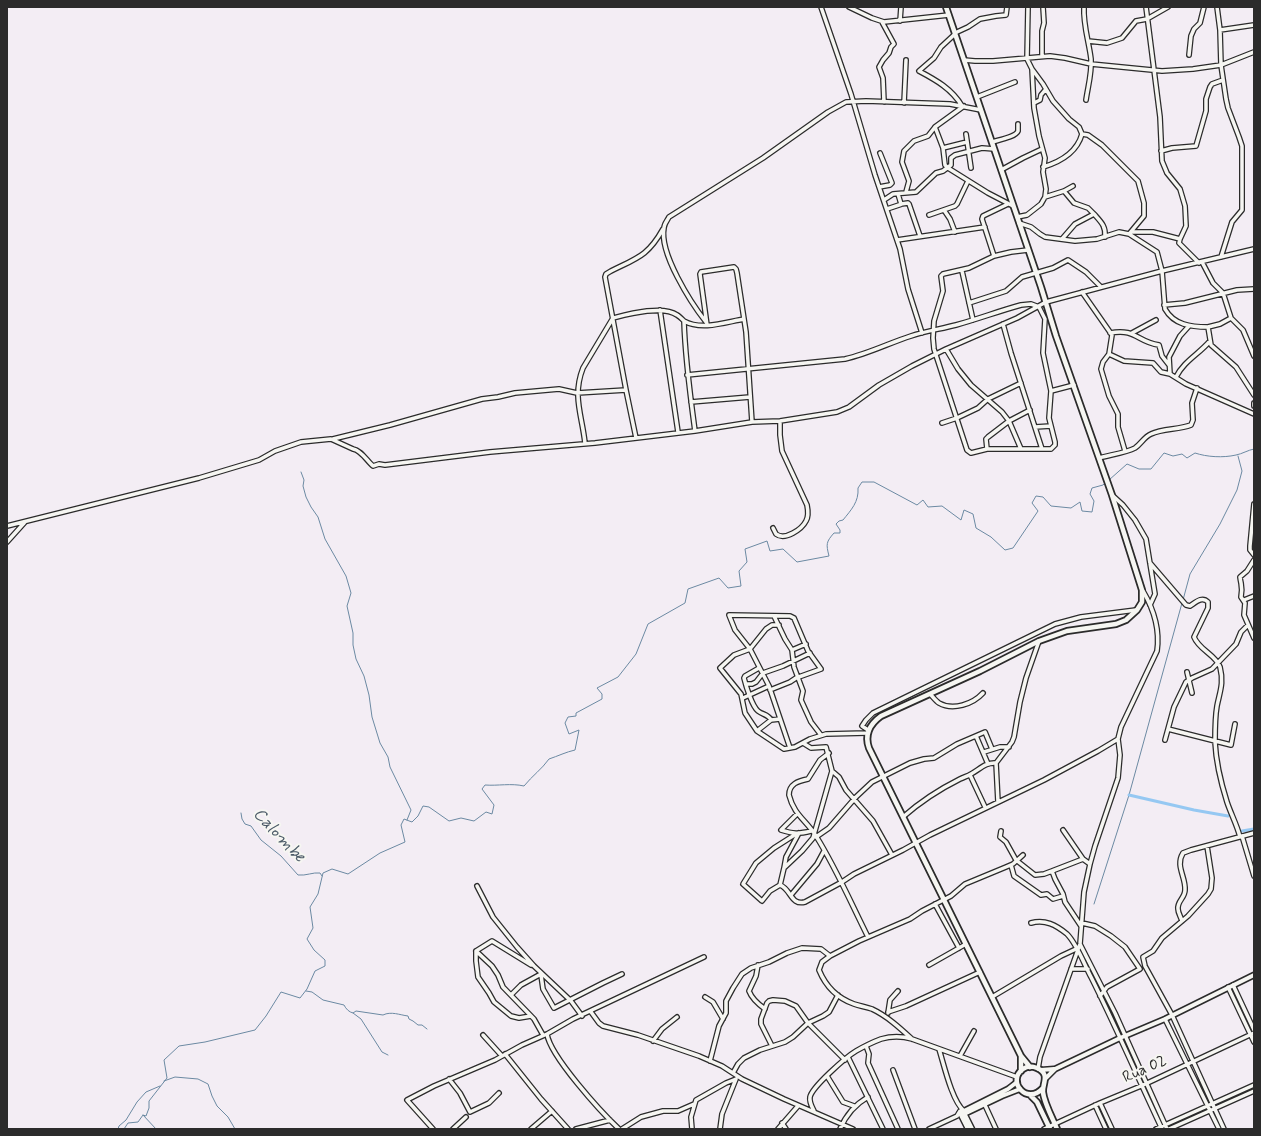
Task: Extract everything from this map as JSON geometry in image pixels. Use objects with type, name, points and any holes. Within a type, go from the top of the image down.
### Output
[{"type":"main road","points":[[946,7],[992,142],[1011,205],[1017,217],[1111,493],[1142,590],[1142,602],[1137,610],[1126,620],[1116,624],[1067,631],[1039,641],[881,716],[871,725],[867,732],[867,744],[1021,1056],[1031,1067]]},
{"type":"main road","points":[[1021,1056],[1021,1071],[1017,1080],[1020,1089],[1036,1100],[1048,1128]]},
{"type":"main road","points":[[1021,1071],[1031,1067],[1040,1069],[1045,1079],[1043,1088],[1044,1097],[1056,1126]]},
{"type":"main road","points":[[1030,1095],[1037,1093],[1043,1088]]},
{"type":"street","points":[[821,7],[853,101],[897,240],[904,263],[908,289],[922,333]]},
{"type":"street","points":[[849,7],[882,22],[949,15]]},
{"type":"street","points":[[900,21],[901,7]]},
{"type":"street","points":[[963,106],[944,85],[919,71],[934,58],[941,47],[955,34],[980,19],[1006,15],[1007,7]]},
{"type":"street","points":[[1028,7],[1028,59],[1032,69],[1058,106],[1069,119],[1079,127],[1082,134],[1079,143],[1073,152],[1043,167]]},
{"type":"street","points":[[1042,56],[1042,31],[1044,23],[1043,7]]},
{"type":"street","points":[[1084,7],[1083,17],[1091,64],[1091,73],[1086,100]]},
{"type":"street","points":[[1146,7],[1160,117],[1162,161],[1165,168],[1180,189],[1184,200],[1186,226],[1180,242],[1183,248],[1201,262],[1213,283],[1223,293],[1231,318],[1243,330],[1254,356]]},
{"type":"street","points":[[1088,41],[1107,42],[1122,38],[1134,23],[1147,19],[1168,7]]},
{"type":"street","points":[[1189,55],[1191,36],[1194,29],[1200,23],[1204,7]]},
{"type":"street","points":[[1217,7],[1220,30],[1220,64],[1228,108],[1241,142],[1242,186],[1242,210],[1232,222],[1221,258]]},
{"type":"street","points":[[882,22],[894,44],[879,67],[883,78],[884,102]]},
{"type":"street","points":[[1220,30],[1254,25]]},
{"type":"street","points":[[964,60],[1028,59],[1042,56],[1065,58],[1091,64],[1154,71],[1192,69],[1220,64],[1254,52]]},
{"type":"street","points":[[904,103],[906,60]]},
{"type":"street","points":[[1017,217],[1027,215],[1041,204],[1045,197],[1046,189],[1043,167],[1044,158],[1034,103],[1032,69]]},
{"type":"street","points":[[1161,151],[1172,148],[1196,146],[1206,111],[1206,99],[1210,86],[1223,80]]},
{"type":"street","points":[[977,98],[1015,82]]},
{"type":"street","points":[[1034,103],[1040,100],[1041,95],[1046,89]]},
{"type":"street","points":[[636,438],[605,277],[606,274],[645,253],[654,243],[671,216],[763,158],[843,103],[853,101],[950,104],[981,110]]},
{"type":"street","points":[[906,192],[910,181],[902,162],[903,153],[914,141],[928,136],[935,127],[963,106]]},
{"type":"street","points":[[992,142],[1011,137],[1018,131],[1018,124]]},
{"type":"street","points":[[935,127],[945,163],[948,168],[968,182],[1011,205]]},
{"type":"street","points":[[966,134],[971,168]]},
{"type":"street","points":[[1082,134],[1102,145],[1138,181],[1144,203],[1144,216],[1130,233]]},
{"type":"street","points":[[942,148],[967,142]]},
{"type":"street","points":[[884,200],[892,194],[916,192],[936,173],[952,165],[952,156],[982,148],[994,149]]},
{"type":"street","points":[[1001,170],[1042,149]]},
{"type":"street","points":[[879,187],[890,186],[892,184],[880,153]]},
{"type":"street","points":[[929,215],[957,204],[968,182]]},
{"type":"street","points":[[1045,197],[1064,192],[1074,186]]},
{"type":"street","points":[[1064,192],[1074,203],[1088,208],[1094,214],[1104,226],[1105,237]]},
{"type":"street","points":[[898,194],[902,204]]},
{"type":"street","points":[[887,209],[908,203],[920,236]]},
{"type":"street","points":[[994,256],[982,218],[983,216],[1011,205]]},
{"type":"street","points":[[944,210],[950,219],[955,232]]},
{"type":"street","points":[[1062,239],[1075,224],[1094,214]]},
{"type":"street","points":[[1019,223],[1031,226],[1045,237],[1062,239],[1086,240],[1105,237],[1120,232],[1153,232],[1180,239]]},
{"type":"street","points":[[897,240],[985,227]]},
{"type":"street","points":[[663,229],[664,244],[672,266],[706,324]]},
{"type":"street","points":[[1130,233],[1157,252],[1162,271],[1164,305],[1169,315],[1178,322],[1189,326],[1208,327],[1220,324],[1231,318]]},
{"type":"street","points":[[331,439],[356,450],[373,466],[379,464],[385,465],[490,452],[636,438],[752,422],[780,421],[837,412],[843,410],[885,381],[946,349],[1003,324],[1039,307],[1046,302],[1162,271],[1254,249]]},
{"type":"street","points":[[687,375],[845,359],[862,355],[884,345],[922,333],[934,331],[973,320],[1021,305],[1031,304],[1039,307],[1045,319],[1043,353],[1051,391],[1049,418],[1055,442],[1055,445],[1050,449],[988,449],[971,453],[967,450],[934,343],[934,331],[934,321],[943,291],[941,276],[943,274],[962,270],[994,256],[1028,250]]},
{"type":"street","points":[[969,303],[1006,291],[1022,277],[1053,268],[1068,260],[1086,272],[1101,287]]},
{"type":"street","points":[[706,324],[700,274],[701,272],[734,267],[737,271],[744,319],[752,422]]},
{"type":"street","points":[[962,270],[973,320]]},
{"type":"street","points":[[1164,305],[1185,303],[1223,293],[1254,289]]},
{"type":"street","points":[[1082,292],[1105,323],[1112,336],[1109,354],[1101,366],[1101,369],[1109,396],[1118,414],[1118,427],[1125,451]]},
{"type":"street","points":[[660,310],[678,432]]},
{"type":"street","points":[[585,443],[577,393],[579,377],[614,318],[634,313],[660,310],[676,314],[684,321],[696,326],[744,319]]},
{"type":"street","points":[[1132,333],[1156,320]]},
{"type":"street","points":[[684,321],[687,375],[695,431]]},
{"type":"street","points":[[1003,324],[1042,448]]},
{"type":"street","points":[[1170,374],[1170,355],[1180,336],[1189,326]]},
{"type":"street","points":[[1208,327],[1210,341],[1214,348],[1236,367],[1254,395]]},
{"type":"street","points":[[1110,332],[1123,331],[1132,333],[1149,344],[1159,345],[1162,356],[1170,365]]},
{"type":"street","points":[[1176,377],[1183,365],[1204,348],[1210,341]]},
{"type":"street","points":[[946,349],[958,369],[971,385],[979,393],[999,407],[1009,421],[1021,449]]},
{"type":"street","points":[[1109,354],[1124,361],[1153,363],[1161,372],[1170,374],[1181,381],[1254,414]]},
{"type":"street","points":[[942,423],[978,408],[988,399],[1021,383]]},
{"type":"street","points":[[1051,391],[1074,384]]},
{"type":"street","points":[[1099,458],[1135,448],[1151,434],[1191,425],[1192,403],[1197,388]]},
{"type":"street","points":[[7,526],[199,478],[259,460],[275,451],[301,442],[331,439],[390,425],[482,399],[515,393],[559,389],[577,393],[626,390]]},
{"type":"street","points":[[691,402],[750,397]]},
{"type":"street","points":[[988,449],[986,439],[1009,421],[1030,410]]},
{"type":"street","points":[[773,528],[777,534],[784,536],[791,534],[800,529],[806,521],[809,511],[782,451],[780,421]]},
{"type":"street","points":[[1035,427],[1051,426]]},
{"type":"street","points":[[1111,493],[1135,520],[1146,539],[1155,594],[1150,605]]},
{"type":"street","points":[[1254,504],[1252,546],[1250,550],[1254,555]]},
{"type":"street","points":[[7,542],[26,522]]},
{"type":"street","points":[[1254,560],[1247,571],[1240,577],[1243,589],[1241,597],[1244,600],[1244,615],[1254,638]]},
{"type":"street","points":[[1150,563],[1186,605],[1190,606],[1201,599],[1207,601],[1208,608],[1194,637],[1201,647],[1218,662],[1220,669],[1222,690],[1217,705],[1215,742],[1227,801],[1254,876]]},
{"type":"street","points":[[1055,1069],[1040,1069],[1040,1057],[1080,944],[1084,892],[1090,864],[1118,778],[1120,755],[1118,739],[1121,726],[1157,650],[1159,642],[1150,605],[1142,590]]},
{"type":"street","points":[[1244,600],[1254,596]]},
{"type":"street","points":[[867,732],[862,726],[873,713],[1055,624],[1081,617],[1137,610]]},
{"type":"street","points":[[743,698],[770,688],[821,668],[810,653],[793,616],[755,614],[729,615],[735,630],[750,649],[770,688],[790,748]]},
{"type":"street","points":[[774,616],[792,650],[793,661],[804,691],[801,700],[811,722],[821,736]]},
{"type":"street","points":[[779,625],[772,625],[766,629],[750,649],[734,655],[720,668],[743,698],[745,713],[757,731],[784,749],[795,747],[821,736],[867,732]]},
{"type":"street","points":[[1165,740],[1175,703],[1184,685],[1189,680],[1208,671],[1218,662],[1236,644],[1241,632],[1248,625]]},
{"type":"street","points":[[998,802],[996,763],[1009,746],[1014,736],[1026,678],[1039,641]]},
{"type":"street","points":[[792,650],[806,644]]},
{"type":"street","points":[[746,684],[752,684],[756,682],[762,674],[810,653]]},
{"type":"street","points":[[760,668],[744,678],[756,708],[760,712],[767,715],[771,720]]},
{"type":"street","points":[[1187,672],[1192,693]]},
{"type":"street","points":[[930,694],[938,703],[952,706],[968,703],[978,698],[983,693]]},
{"type":"street","points":[[757,731],[771,720],[780,719]]},
{"type":"street","points":[[1168,729],[1231,745],[1235,724]]},
{"type":"street","points":[[815,835],[829,828],[867,786],[884,776],[917,760],[934,758],[957,744],[985,732],[992,749]]},
{"type":"street","points":[[976,736],[988,764]]},
{"type":"street","points":[[780,885],[785,888],[796,902],[800,903],[985,807],[998,802],[1098,751],[1118,739]]},
{"type":"street","points":[[784,868],[802,851],[815,835],[832,771],[828,749],[824,746],[811,748],[803,743]]},
{"type":"street","points":[[984,752],[1009,746]]},
{"type":"street","points":[[828,753],[820,760],[808,779],[797,781],[793,784],[788,793],[797,814],[815,835],[842,882],[868,937]]},
{"type":"street","points":[[903,817],[917,805],[946,786],[970,775],[988,764],[996,763]]},
{"type":"street","points":[[832,771],[838,777],[846,790],[873,821],[892,856]]},
{"type":"street","points":[[970,775],[985,807]]},
{"type":"street","points":[[797,814],[781,830],[791,834],[811,831]]},
{"type":"street","points":[[1063,830],[1083,859],[1090,864]]},
{"type":"street","points":[[1002,831],[1000,837],[1006,842],[1016,860],[1036,875],[1044,874],[1083,859]]},
{"type":"street","points":[[797,833],[786,857],[780,885],[770,891],[762,901],[750,892],[743,884],[756,863],[774,848],[797,833]]},
{"type":"street","points":[[1182,921],[1178,911],[1178,902],[1183,896],[1185,890],[1180,865],[1181,856],[1187,851],[1254,833]]},
{"type":"street","points":[[1207,846],[1212,878],[1211,889],[1204,899],[1177,926],[1162,938],[1153,951],[1143,957],[1145,966],[1172,1016],[1224,1129]]},
{"type":"street","points":[[790,895],[817,864],[824,851]]},
{"type":"street","points":[[912,1039],[873,1009],[853,1003],[830,989],[820,970],[822,962],[847,946],[910,919],[944,900],[968,882],[985,877],[1011,865],[1023,855]]},
{"type":"street","points":[[1011,865],[1014,876],[1041,895],[1047,894],[1053,899],[1063,896]]},
{"type":"street","points":[[1052,871],[1054,879],[1068,907],[1082,924],[1095,926],[1111,936],[1125,947],[1140,969]]},
{"type":"street","points":[[477,886],[493,918],[541,974],[571,1000],[582,1016]]},
{"type":"street","points":[[935,904],[959,948]]},
{"type":"street","points":[[1031,923],[1042,920],[1055,926],[1067,935],[1077,950],[1120,1038],[1161,1128]]},
{"type":"street","points":[[476,951],[492,941],[534,966]]},
{"type":"street","points":[[929,965],[966,944]]},
{"type":"street","points":[[1080,944],[1104,990],[1168,1129],[1254,1091]]},
{"type":"street","points":[[710,1061],[719,1026],[726,1013],[726,1001],[732,988],[742,974],[751,968],[802,948],[821,949],[830,956]]},
{"type":"street","points":[[992,997],[1061,956],[1077,950]]},
{"type":"street","points":[[476,951],[492,966],[503,987],[531,1016],[545,1034],[556,1055],[566,1068],[610,1120],[620,1129],[641,1117],[663,1111],[678,1111],[694,1104]]},
{"type":"street","points":[[476,951],[478,977],[494,1002],[511,1016],[519,1018],[531,1016]]},
{"type":"street","points":[[433,1129],[407,1100],[450,1079],[480,1067],[522,1044],[704,958]]},
{"type":"street","points":[[758,965],[756,976],[749,991],[751,996],[758,1004],[765,1009]]},
{"type":"street","points":[[1071,969],[1087,969],[1092,966]]},
{"type":"street","points":[[1100,996],[1106,987],[1145,966]]},
{"type":"street","points":[[888,1012],[906,1006],[980,972]]},
{"type":"street","points":[[511,995],[520,985],[541,974]]},
{"type":"street","points":[[541,974],[543,989],[554,1008],[622,974]]},
{"type":"street","points":[[1045,1079],[1055,1069],[1120,1038],[1172,1016],[1228,987],[1254,976]]},
{"type":"street","points":[[1233,985],[1254,1030]]},
{"type":"street","points":[[1228,987],[1252,1034],[1254,1042]]},
{"type":"street","points":[[886,1018],[890,1000],[898,991]]},
{"type":"street","points":[[733,1073],[738,1064],[744,1058],[760,1050],[793,1038],[808,1023],[823,1016],[828,1012],[838,995]]},
{"type":"street","points":[[705,997],[713,1002],[724,1019]]},
{"type":"street","points":[[772,1046],[760,1022],[767,1003],[773,1000],[789,1002],[796,1006],[808,1023],[847,1059],[884,1129]]},
{"type":"street","points":[[591,1012],[603,1026],[653,1041],[710,1061],[733,1073],[736,1078],[853,1129]]},
{"type":"street","points":[[653,1041],[662,1029],[677,1017]]},
{"type":"street","points":[[1165,1019],[1218,1129]]},
{"type":"street","points":[[960,1056],[974,1031]]},
{"type":"street","name":"Rua 02","points":[[1048,1128],[1056,1126],[1095,1105],[1142,1086],[1252,1034]]},
{"type":"street","points":[[483,1035],[504,1055],[568,1129]]},
{"type":"street","points":[[815,1112],[810,1102],[810,1096],[827,1076],[855,1052],[866,1046],[880,1040],[901,1037],[912,1039],[960,1056],[1017,1080],[1008,1089],[984,1103]]},
{"type":"street","points":[[866,1046],[869,1054],[868,1063],[898,1129]]},
{"type":"street","points":[[939,1049],[952,1092],[968,1129]]},
{"type":"street","points":[[1031,1067],[1040,1057]]},
{"type":"street","points":[[893,1070],[915,1129]]},
{"type":"street","points":[[827,1076],[843,1102],[854,1106]]},
{"type":"street","points":[[692,1129],[691,1117],[696,1100],[736,1078]]},
{"type":"street","points":[[720,1129],[722,1114],[736,1078]]},
{"type":"street","points":[[450,1079],[460,1093],[470,1112],[488,1102],[499,1093]]},
{"type":"street","points":[[1156,1129],[1254,1085]]},
{"type":"street","points":[[929,1129],[961,1113],[1020,1089]]},
{"type":"street","points":[[840,1129],[854,1106],[868,1097]]},
{"type":"street","points":[[984,1103],[996,1129]]},
{"type":"street","points":[[1100,1103],[1112,1129]]},
{"type":"street","points":[[1095,1105],[1106,1129]]},
{"type":"street","points":[[778,1129],[798,1106]]},
{"type":"street","points":[[531,1129],[552,1111]]},
{"type":"street","points":[[961,1113],[972,1129]]},
{"type":"street","points":[[453,1129],[466,1117]]},
{"type":"street","points":[[576,1129],[610,1120]]},
{"type":"street","points":[[782,1123],[786,1129]]},
{"type":"waterway","points":[[1109,480],[1127,464],[1139,469],[1151,469],[1164,453],[1173,456],[1182,454],[1187,458],[1195,453],[1226,457],[1254,449]]},
{"type":"waterway","points":[[1183,600],[1190,574],[1220,524],[1237,490],[1242,471],[1238,456]]},
{"type":"waterway","points":[[301,472],[304,480],[303,486],[306,497],[318,517],[325,539],[346,576],[351,593],[347,606],[353,633],[353,645],[356,659],[364,676],[369,695],[372,717],[380,743],[388,757],[390,767],[411,810],[407,820]]},
{"type":"waterway","points":[[124,1129],[128,1123],[138,1122],[143,1115],[146,1116],[149,1108],[149,1101],[167,1078],[164,1060],[179,1046],[205,1042],[255,1030],[281,992],[300,998],[307,989],[315,971],[325,966],[325,960],[314,950],[307,939],[313,928],[310,907],[318,894],[323,873],[332,869],[348,874],[380,853],[405,842],[401,825],[404,819],[412,822],[418,816],[423,806],[429,807],[449,821],[461,818],[474,821],[486,812],[492,814],[494,805],[482,789],[485,785],[524,786],[549,759],[575,750],[579,730],[569,734],[565,723],[568,717],[576,716],[576,713],[602,699],[602,694],[597,688],[618,677],[636,654],[648,624],[685,603],[688,589],[719,578],[728,588],[741,586],[739,571],[747,562],[745,549],[767,541],[770,551],[783,549],[797,562],[829,556],[827,546],[828,541],[834,533],[840,533],[840,530],[836,524],[843,520],[854,506],[858,488],[862,482],[874,482],[917,505],[923,500],[928,507],[942,506],[961,520],[964,510],[973,514],[976,528],[991,537],[1005,550],[1013,548],[1038,511],[1032,503],[1036,496],[1043,497],[1051,506],[1071,508],[1080,502],[1082,511],[1092,512],[1094,501],[1090,494],[1092,488],[1103,485],[1106,482]]},
{"type":"waterway","points":[[1094,904],[1129,795],[1182,603]]},
{"type":"waterway","points":[[1129,795],[1228,816]]},
{"type":"waterway","name":"Calombe","points":[[241,813],[245,824],[251,826],[261,840],[281,856],[298,875],[320,873],[322,876]]},
{"type":"waterway","points":[[1242,831],[1254,829]]},
{"type":"waterway","points":[[306,991],[312,992],[323,1000],[344,1005],[350,1012],[353,1013],[356,1011],[383,1015],[392,1013],[408,1016],[409,1019],[427,1029]]},
{"type":"waterway","points":[[353,1013],[361,1019],[382,1052],[388,1055]]},
{"type":"waterway","points":[[164,1081],[175,1077],[198,1079],[208,1084],[217,1106],[228,1117],[235,1129]]},
{"type":"waterway","points":[[118,1129],[146,1092],[160,1086]]},
{"type":"waterway","points":[[143,1115],[156,1129]]}]
